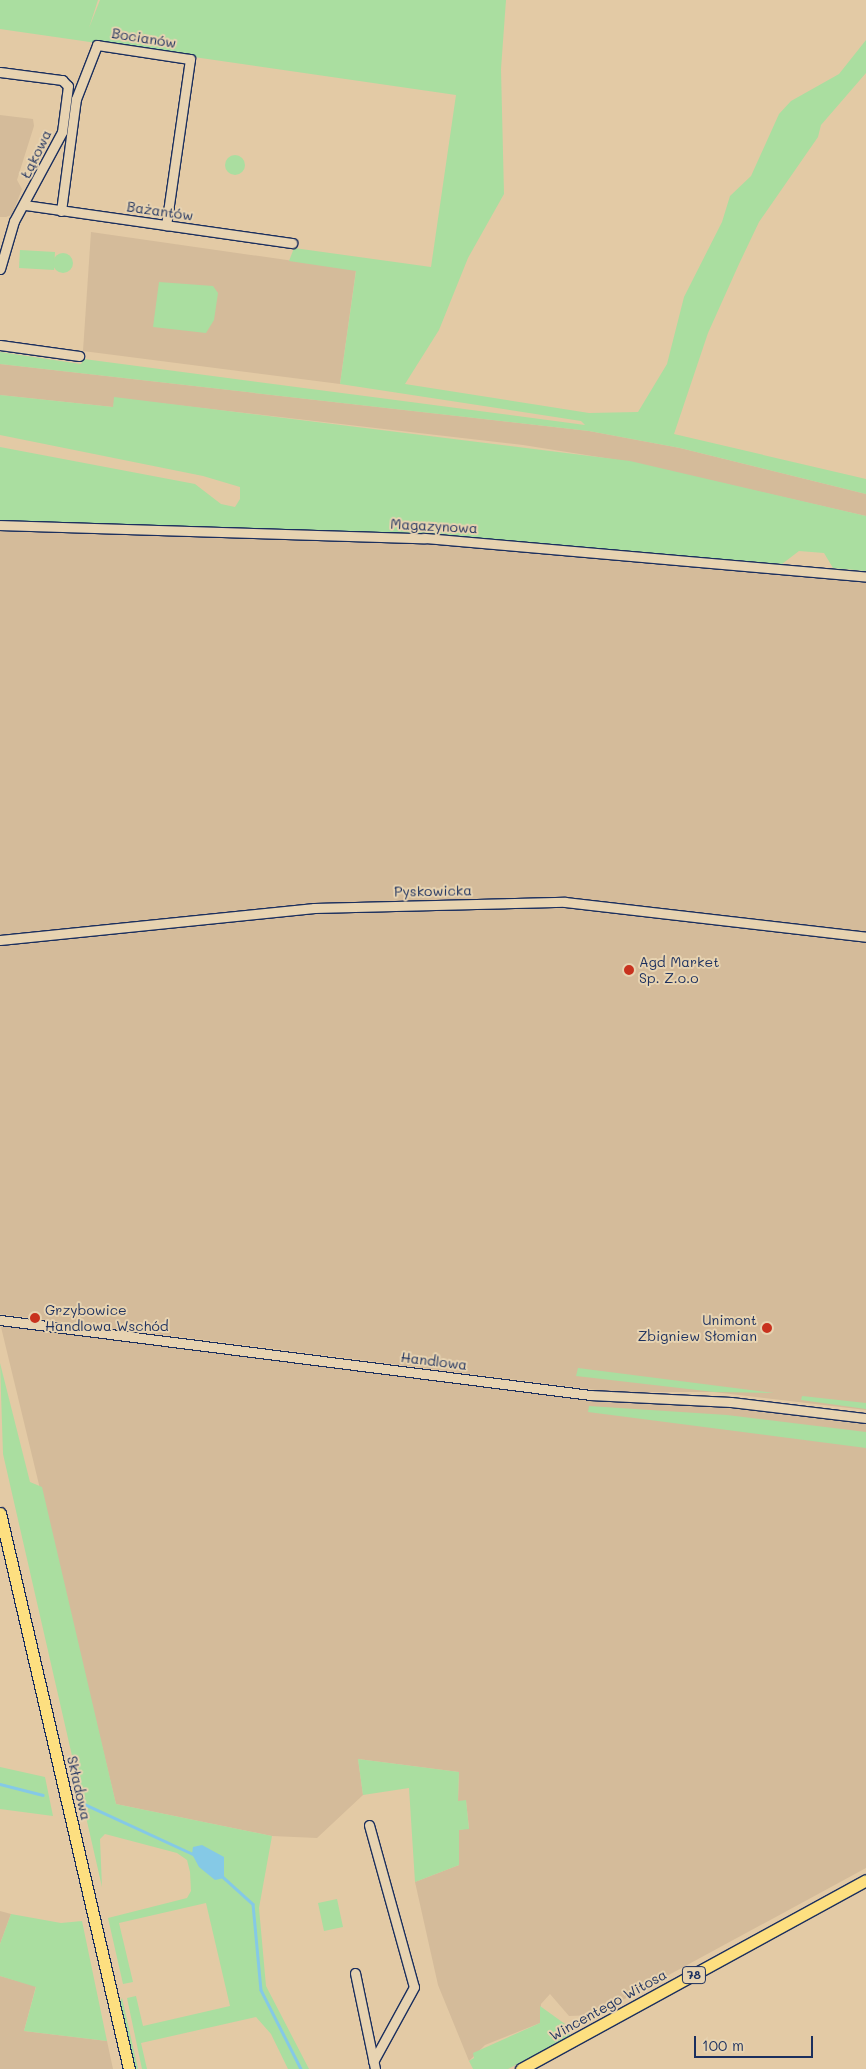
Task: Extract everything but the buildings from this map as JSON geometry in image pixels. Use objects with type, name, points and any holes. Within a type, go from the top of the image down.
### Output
[{"type":"main road","name":"Składowa","points":[[0,1513],[129,2069]]},
{"type":"main road","name":"Wincentego Witosa","points":[[522,2069],[866,1880]]},
{"type":"street","name":"Bocianów","points":[[61,211],[78,90],[93,49],[103,46],[190,59],[166,225]]},
{"type":"street","name":"Łąkowa","points":[[0,72],[62,80],[68,86],[62,132],[25,205],[14,221],[0,269]]},
{"type":"street","name":"Bażantów","points":[[25,205],[292,243]]},
{"type":"street","points":[[0,344],[78,356]]},
{"type":"street","name":"Magazynowa","points":[[0,525],[424,538],[866,577]]},
{"type":"street","name":"Pyskowicka","points":[[0,940],[314,908],[564,902],[866,937]]},
{"type":"street","name":"Handlowa","points":[[0,1320],[590,1395],[731,1402],[866,1418]]},
{"type":"street","points":[[369,1825],[414,1988],[374,2066]]},
{"type":"street","points":[[355,1973],[374,2066]]},
{"type":"shaded area","points":[[0,115],[33,119],[34,126],[17,180],[22,189],[12,215],[6,217],[0,217]]},
{"type":"shaded area","points":[[91,232],[356,270],[340,384],[83,351]]},
{"type":"shaded area","points":[[0,364],[589,431],[680,448],[866,494],[866,516],[630,462],[523,445],[115,398],[113,407],[0,395]]},
{"type":"shaded area","points":[[0,528],[409,541],[866,580],[866,1410],[714,1392],[613,1392],[0,1314]]},
{"type":"shaded area","points":[[17,1326],[619,1401],[713,1405],[866,1422],[866,1868],[595,2015],[569,2016],[550,1994],[541,2004],[540,2023],[485,2045],[469,2061],[438,1985],[415,1882],[459,1865],[459,1830],[469,1828],[466,1801],[458,1801],[459,1772],[358,1759],[363,1795],[317,1838],[272,1836],[116,1804],[1,1327]]},
{"type":"shaded area","points":[[0,1911],[11,1914],[0,1944]]},
{"type":"shaded area","points":[[0,1976],[36,1986],[24,2031],[107,2041],[113,2069],[0,2069]]},
{"type":"green space","points":[[0,0],[98,0],[89,28],[100,0],[506,0],[501,69],[504,194],[468,258],[439,330],[405,384],[589,413],[638,412],[667,364],[684,297],[722,222],[730,196],[751,176],[779,114],[791,101],[839,74],[866,40],[866,73],[821,125],[818,137],[759,222],[708,333],[674,434],[866,479],[866,494],[680,448],[589,431],[0,364],[0,352],[81,364],[84,359],[585,425],[581,421],[340,384],[356,271],[289,261],[294,248],[431,267],[456,95],[0,29]]},
{"type":"green space","points":[[231,155],[239,155],[245,161],[245,169],[239,175],[231,175],[225,169],[225,161]]},
{"type":"green space","points":[[20,250],[55,252],[54,270],[19,268]]},
{"type":"green space","points":[[63,253],[70,256],[73,263],[70,270],[63,273],[56,270],[53,263],[56,256]]},
{"type":"green space","points":[[159,282],[213,286],[218,293],[214,320],[206,333],[153,327]]},
{"type":"green space","points":[[0,395],[113,407],[114,397],[630,461],[866,516],[866,571],[833,568],[824,553],[799,551],[782,564],[381,533],[0,521],[0,447],[195,484],[221,504],[235,507],[240,499],[240,487],[203,476],[0,435]]},
{"type":"green space","points":[[0,1363],[30,1482],[42,1487],[116,1804],[272,1836],[259,1908],[266,1986],[309,2069],[288,2069],[271,2034],[256,2017],[141,2043],[147,2069],[142,2069],[127,1998],[136,1996],[143,2026],[230,2006],[206,1903],[119,1923],[133,1982],[123,1984],[108,1918],[187,1898],[191,1891],[190,1872],[187,1860],[177,1853],[105,1834],[100,1839],[102,1887],[3,1454]]},
{"type":"green space","points":[[578,1368],[774,1393],[714,1392],[576,1376]]},
{"type":"green space","points":[[802,1396],[866,1403],[866,1409],[801,1400]]},
{"type":"green space","points":[[589,1406],[727,1415],[866,1432],[866,1448],[588,1412]]},
{"type":"green space","points":[[358,1759],[459,1772],[458,1801],[466,1800],[469,1829],[459,1830],[459,1865],[415,1882],[409,1788],[363,1795]]},
{"type":"green space","points":[[0,1767],[45,1777],[53,1816],[0,1809]]},
{"type":"green space","points":[[337,1899],[343,1927],[324,1931],[318,1903]]},
{"type":"green space","points":[[11,1914],[61,1923],[82,1921],[107,2041],[24,2031],[36,1987],[0,1976],[0,1944]]},
{"type":"green space","points":[[122,1998],[138,2069],[133,2069],[118,2005]]},
{"type":"green space","points":[[540,2006],[572,2029],[569,2037],[508,2069],[473,2069],[469,2061],[474,2058],[473,2053],[540,2023]]},
{"type":"water","points":[[202,1845],[224,1857],[224,1878],[215,1880],[199,1867],[192,1854],[193,1847]]},
{"type":"waterway","points":[[0,1784],[43,1795]]},
{"type":"waterway","points":[[82,1803],[195,1855]]},
{"type":"waterway","points":[[223,1877],[253,1904],[261,1990],[301,2069]]},
{"type":"place","name":"Agd Market Sp. Z.o.o","points":[[629,970]]},
{"type":"place","name":"Grzybowice Handlowa Wschód","points":[[35,1318]]},
{"type":"place","name":"Unimont Zbigniew Słomian","points":[[767,1328]]}]
